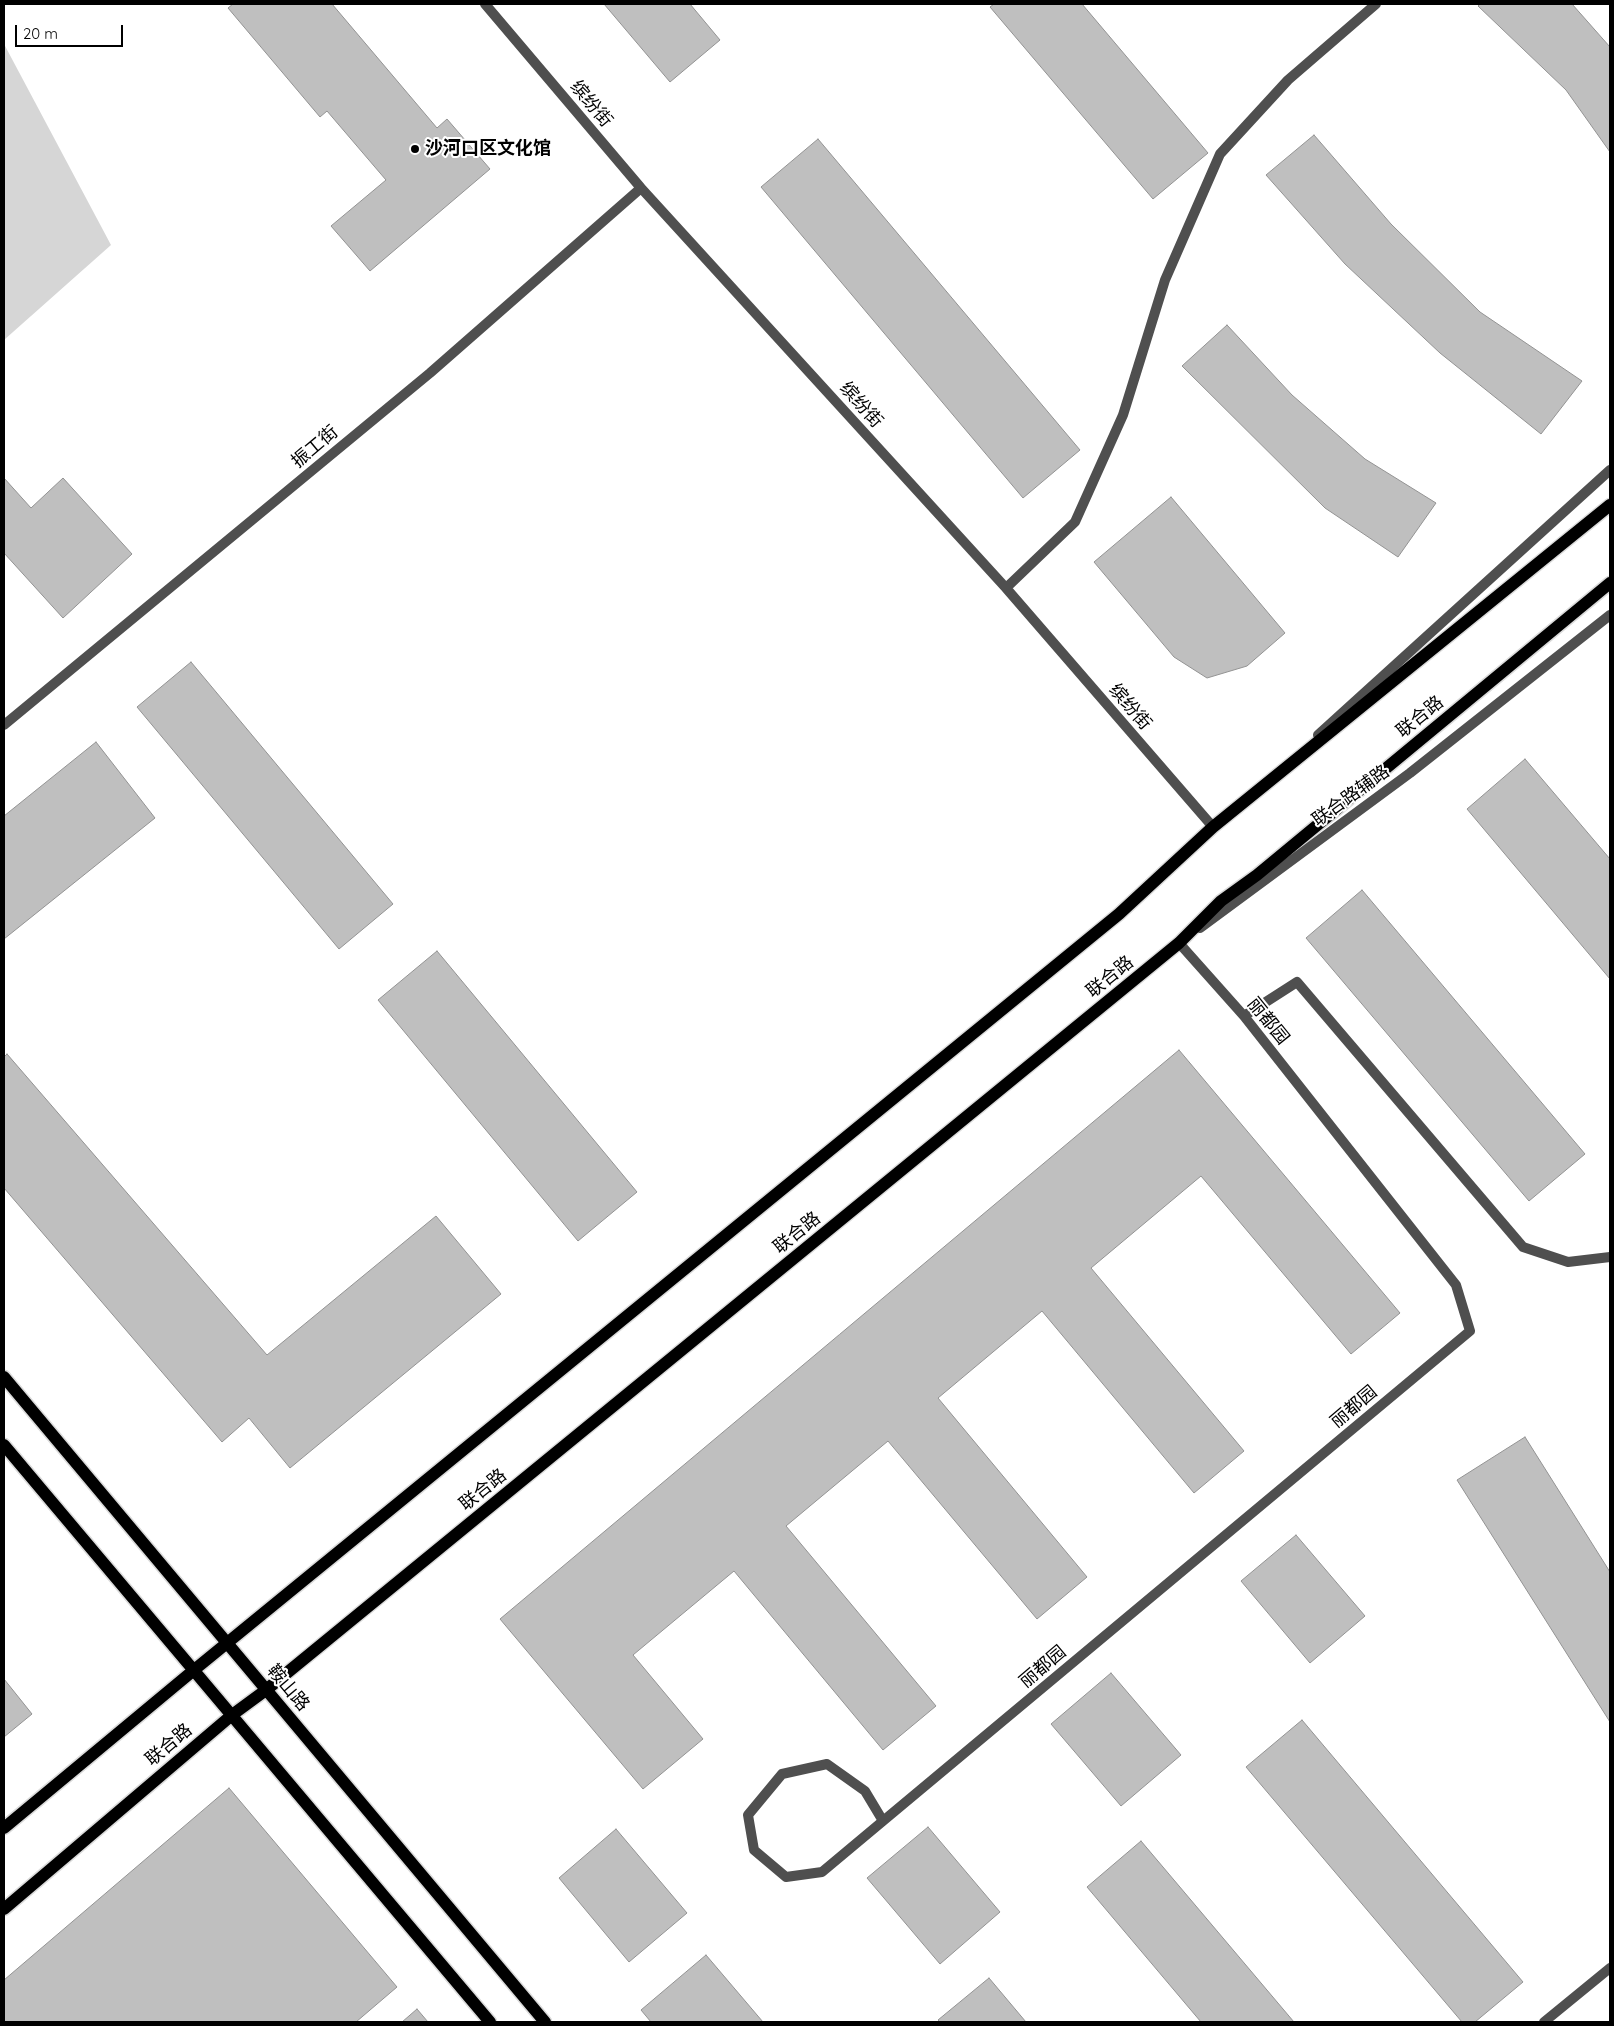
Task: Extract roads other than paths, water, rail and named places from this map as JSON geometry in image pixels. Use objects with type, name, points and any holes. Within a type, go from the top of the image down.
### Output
[{"type":"main road","points":[[4,1828],[194,1670],[1119,914],[1213,827],[1610,505]]},
{"type":"main road","name":"联合路","points":[[4,1909],[232,1715],[266,1690],[1179,943],[1221,901],[1257,874],[1610,583]]},
{"type":"main road","name":"鞍山路","points":[[4,1377],[545,2022]]},
{"type":"main road","points":[[4,1444],[490,2022]]},
{"type":"street","name":"缤纷街","points":[[485,4],[641,188],[1006,588],[1213,827]]},
{"type":"street","points":[[1006,588],[1075,522],[1123,415],[1165,280],[1220,154],[1288,80],[1376,4]]},
{"type":"street","name":"振工街","points":[[4,725],[430,373],[641,188]]},
{"type":"street","points":[[1238,807],[1610,470]]},
{"type":"street","name":"联合路辅路","points":[[1179,943],[1410,773],[1610,615]]},
{"type":"street","name":"丽都园","points":[[883,1821],[865,1791],[827,1764],[782,1774],[748,1815],[754,1850],[786,1877],[822,1872],[1470,1331],[1456,1285],[1244,1016],[1179,943]]},
{"type":"street","points":[[1244,1016],[1297,982],[1522,1247],[1568,1262],[1610,1257]]},
{"type":"street","points":[[1544,2022],[1610,1968]]},
{"type":"place","name":"沙河口区文化馆","points":[[415,149]]}]
